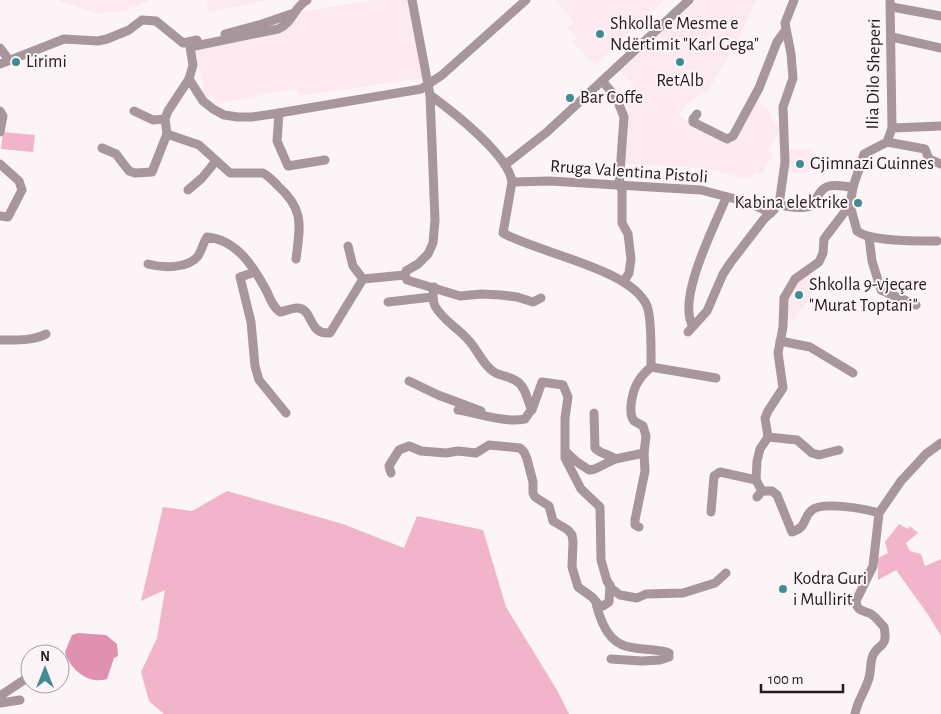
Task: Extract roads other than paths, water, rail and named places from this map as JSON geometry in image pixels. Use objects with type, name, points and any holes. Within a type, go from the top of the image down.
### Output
[{"type":"street","points":[[102,148],[116,154],[129,171],[152,172],[167,134],[165,119],[176,97],[189,79],[193,65],[190,47],[278,29],[285,26],[299,4],[307,0]]},
{"type":"street","points":[[405,275],[406,271],[418,264],[428,254],[432,243],[435,220],[429,90],[412,0]]},
{"type":"street","points":[[429,90],[526,0]]},
{"type":"street","points":[[505,165],[547,132],[688,0]]},
{"type":"street","points":[[726,198],[699,262],[693,283],[689,310],[691,329],[706,311],[723,274],[731,262],[764,219],[779,205],[786,162],[783,108],[793,78],[785,23],[794,0]]},
{"type":"street","points":[[891,3],[941,16]]},
{"type":"street","name":"Ilia Dilo Sheperi","points":[[887,142],[892,128],[891,3]]},
{"type":"street","points":[[0,48],[4,62],[64,39],[98,41],[107,39],[129,30],[142,20],[156,21],[183,43],[292,17]]},
{"type":"street","points":[[697,114],[693,122],[727,139],[733,136],[759,88],[777,42],[785,31]]},
{"type":"street","points":[[892,37],[941,48]]},
{"type":"street","points":[[189,79],[203,101],[224,115],[252,117],[421,89],[429,90],[466,122],[505,165],[510,174],[512,182],[503,233],[624,281],[643,298],[648,308],[651,367]]},
{"type":"street","points":[[602,81],[616,97],[624,117],[621,186],[622,223],[628,234],[631,259],[629,273],[624,281]]},
{"type":"street","points":[[134,110],[154,120],[165,119]]},
{"type":"street","points":[[0,111],[3,116],[0,132]]},
{"type":"street","points":[[279,113],[277,141],[288,166],[325,160]]},
{"type":"street","points":[[892,128],[941,126]]},
{"type":"street","points":[[167,134],[199,146],[230,173],[263,173],[267,175],[288,195],[298,211],[300,226],[296,259]]},
{"type":"street","points":[[937,241],[869,237],[857,231],[850,205],[853,187],[864,154],[887,142],[925,149],[929,159],[941,164]]},
{"type":"street","points":[[188,190],[202,178],[216,161]]},
{"type":"street","points":[[0,164],[19,181],[22,190],[8,217],[0,216]]},
{"type":"street","name":"Rruga Valentina Pistoli","points":[[512,182],[550,181],[701,190],[747,202],[771,213]]},
{"type":"street","points":[[779,205],[807,208],[812,205],[819,192],[827,187],[853,187]]},
{"type":"street","points":[[850,205],[824,239],[820,262],[795,279],[784,298],[783,327],[778,353],[783,388],[768,411],[766,418],[768,437],[760,449],[756,480],[760,494],[772,491],[777,495],[792,532],[803,526],[812,510],[819,507],[857,508],[879,512]]},
{"type":"street","points":[[869,237],[872,261],[881,290],[916,305]]},
{"type":"street","points":[[148,264],[158,267],[186,264],[198,257],[205,240],[210,238],[241,252],[255,272],[272,306],[280,312],[296,308],[302,309],[306,312],[316,330],[323,333],[330,333],[363,279]]},
{"type":"street","points":[[348,246],[353,266],[363,279]]},
{"type":"street","points":[[255,272],[240,277],[250,322],[255,366],[260,380],[286,413]]},
{"type":"street","points":[[363,279],[405,275]]},
{"type":"street","points":[[405,275],[408,280],[460,296],[502,295],[533,302],[541,298]]},
{"type":"street","points":[[434,287],[432,297],[435,306],[452,326],[470,342],[493,372],[520,383],[532,410]]},
{"type":"street","points":[[388,302],[432,297]]},
{"type":"street","points":[[0,340],[20,340],[40,337],[46,334]]},
{"type":"street","points":[[780,341],[810,347],[853,373]]},
{"type":"street","points":[[651,367],[716,378]]},
{"type":"street","points":[[639,527],[636,525],[635,520],[644,471],[646,430],[631,418],[632,391],[639,378],[651,367]]},
{"type":"street","points":[[409,381],[438,395],[474,406],[488,415]]},
{"type":"street","points":[[458,410],[518,421],[525,419],[532,410],[542,382],[563,385],[568,396],[565,418],[564,450],[566,458],[581,489],[600,507],[601,560],[610,585],[609,602],[603,606],[596,602]]},
{"type":"street","points":[[594,413],[596,451],[610,455],[615,459]]},
{"type":"street","points":[[768,437],[797,440],[812,453],[819,455],[839,450]]},
{"type":"street","points":[[855,714],[857,704],[868,681],[873,654],[882,646],[885,639],[884,627],[872,615],[860,611],[856,601],[873,566],[879,512],[902,481],[926,454],[941,443]]},
{"type":"street","points":[[391,473],[389,466],[399,450],[409,446],[426,452],[446,453],[458,451],[476,453],[489,445],[520,448],[527,459],[533,482],[534,497],[549,506],[553,521],[568,530],[572,535],[572,567],[578,587],[596,602],[605,628],[615,642],[636,649],[669,653],[669,657],[660,660],[611,659]]},
{"type":"street","points":[[564,450],[589,470],[615,459],[644,453]]},
{"type":"street","points":[[711,512],[714,476],[720,472],[756,480]]},
{"type":"street","points":[[610,585],[620,595],[633,598],[646,594],[676,594],[703,588],[715,583],[726,573]]},
{"type":"street","points":[[0,696],[20,683]]},
{"type":"street","points":[[0,703],[20,700]]},
{"type":"place","name":"Shkolla e Mesme e Ndërtimit \"Karl Gega\"","points":[[600,34]]},
{"type":"place","name":"Lirimi","points":[[16,62]]},
{"type":"place","name":"RetAlb","points":[[680,62]]},
{"type":"place","name":"Bar Coffe","points":[[570,98]]},
{"type":"place","name":"Gjimnazi Guinnes","points":[[800,164]]},
{"type":"place","name":"Kabina elektrike","points":[[858,203]]},
{"type":"place","name":"Shkolla 9-vjeçare \"Murat Toptani\"","points":[[799,295]]},
{"type":"place","name":"Kodra Guri i Mullirit","points":[[783,589]]}]
